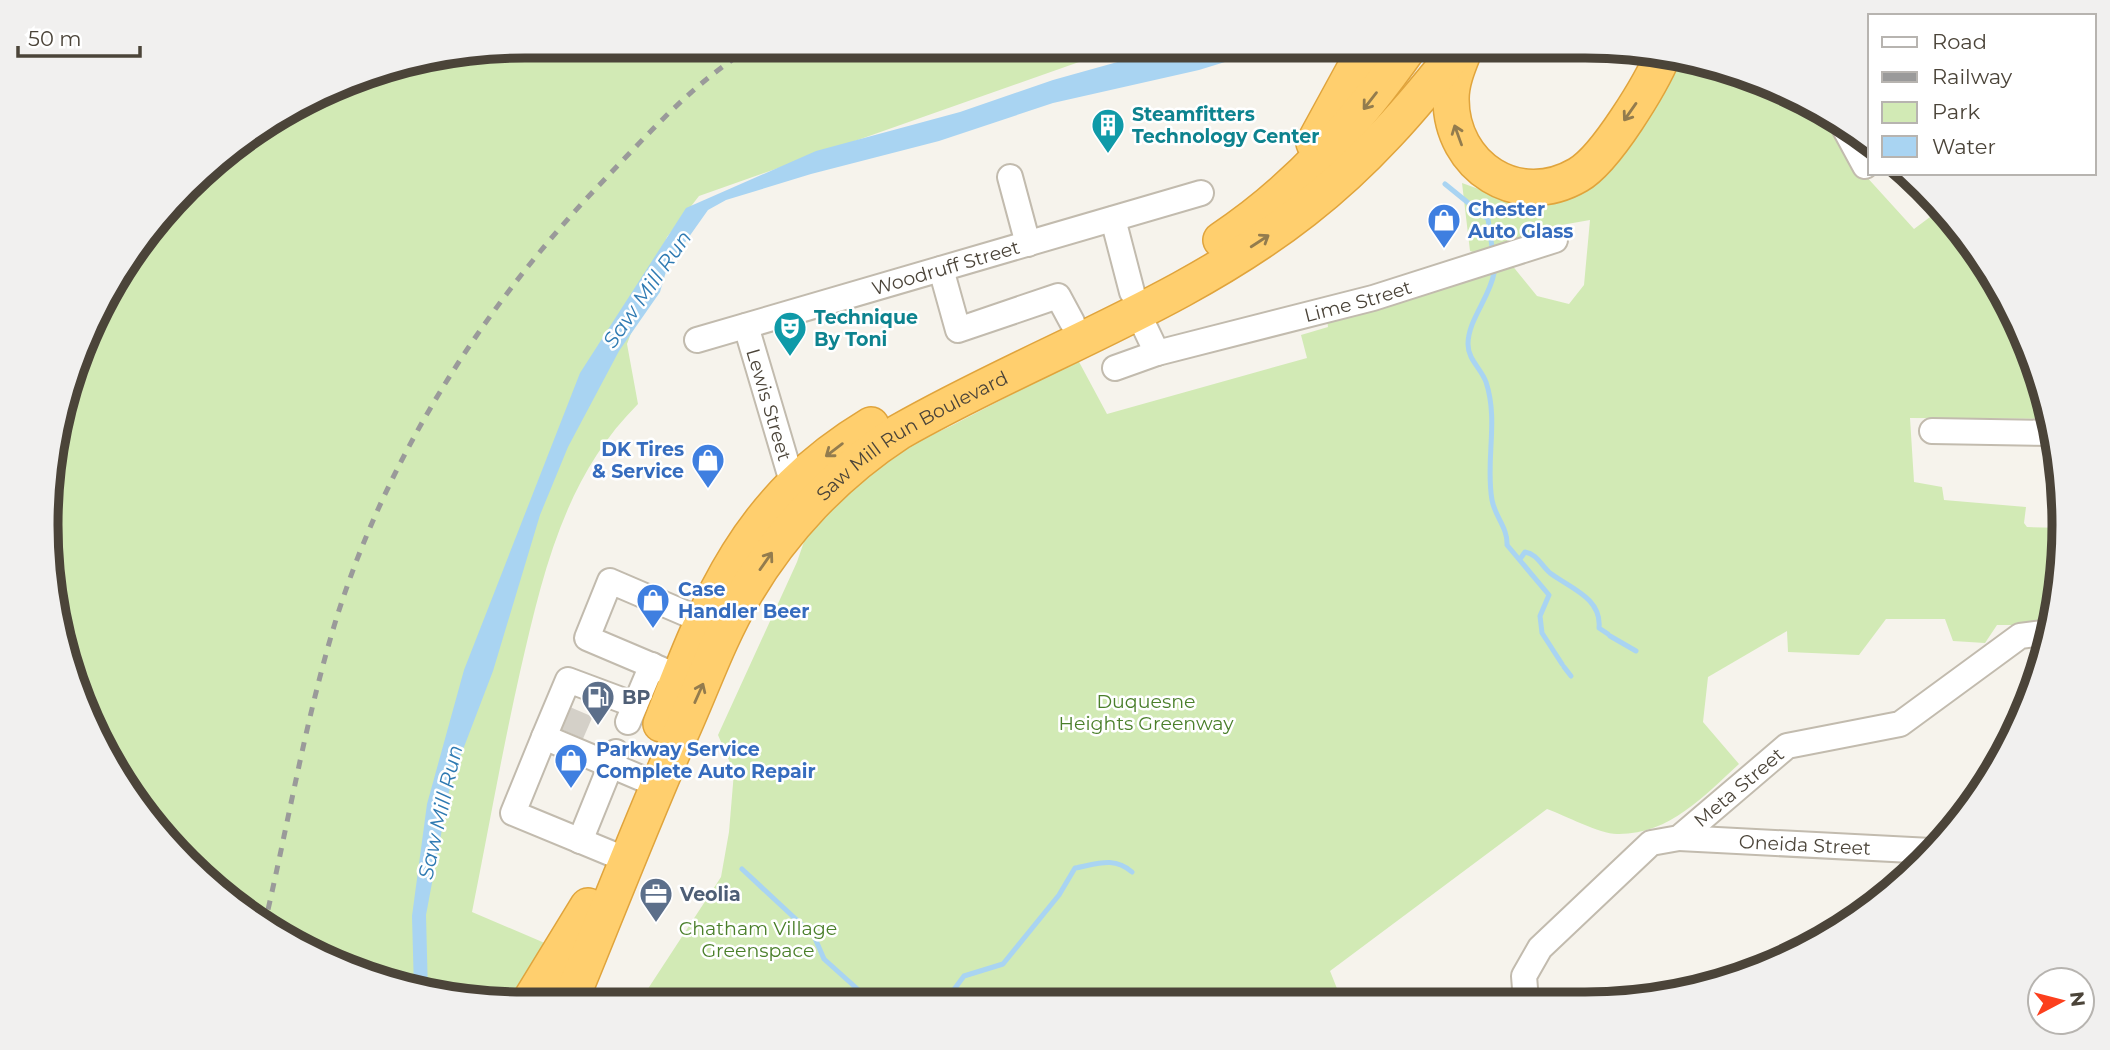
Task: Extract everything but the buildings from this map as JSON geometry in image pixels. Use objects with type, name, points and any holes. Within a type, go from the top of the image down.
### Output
[{"type":"highway","points":[[1260,212],[1314,144],[1361,58]]},
{"type":"highway","name":"Saw Mill Run Boulevard","points":[[553,992],[588,906],[595,847],[622,765],[665,671],[701,620],[733,560],[793,485],[837,447],[887,415],[1072,322],[1135,302],[1260,212],[1343,133],[1401,58]]},
{"type":"highway","name":"Saw Mill Run Boulevard","points":[[574,992],[661,778],[731,621],[756,575],[792,527],[852,467],[899,432],[1135,302],[1242,253],[1329,190],[1402,120],[1454,58]]},
{"type":"highway","points":[[1461,58],[1452,89],[1456,131],[1472,160],[1483,171],[1495,179],[1526,188],[1568,180],[1591,165],[1638,100],[1658,64]]},
{"type":"highway","points":[[792,527],[793,485]]},
{"type":"highway","points":[[535,992],[588,906]]},
{"type":"street","points":[[1851,141],[1865,166]]},
{"type":"street","points":[[1010,177],[1028,244]]},
{"type":"street","name":"Woodruff Street","points":[[697,340],[1201,193]]},
{"type":"street","points":[[1113,219],[1135,302],[1157,353]]},
{"type":"street","name":"Lime Street","points":[[1115,368],[1157,353],[1361,302],[1555,240]]},
{"type":"street","points":[[941,269],[958,330],[1058,296],[1072,322]]},
{"type":"street","name":"Lewis Street","points":[[746,326],[793,485]]},
{"type":"street","points":[[1932,431],[2043,433]]},
{"type":"street","points":[[595,847],[513,813],[568,680],[588,696],[632,714],[665,671],[587,638],[610,581],[701,620]]},
{"type":"street","name":"Meta Street","points":[[1525,992],[1524,976],[1540,948],[1651,843],[1679,838],[1787,746],[1900,724],[2020,636],[2039,634]]},
{"type":"street","points":[[544,737],[570,740],[622,765]]},
{"type":"street","name":"Oneida Street","points":[[1679,838],[1919,850]]},
{"type":"green space","points":[[525,58],[1090,58],[699,196],[667,237],[627,344],[638,404],[592,463],[574,495],[548,563],[513,702],[472,912],[547,944],[527,992],[494,991],[434,983],[346,957],[291,930],[241,896],[174,833],[136,785],[106,732],[83,675],[67,616],[59,556],[59,494],[67,434],[93,346],[120,291],[136,265],[174,217],[241,154],[265,136],[318,106],[346,93],[404,74],[464,62]]},
{"type":"green space","name":"Duquesne Heights Greenway","points":[[1674,67],[1764,93],[1819,120],[1832,128],[1854,163],[1914,229],[1933,214],[1974,265],[2004,318],[2017,346],[2039,419],[1910,418],[1914,482],[1942,487],[1944,500],[2026,507],[2024,523],[2027,527],[2052,528],[2048,586],[2041,625],[1997,625],[1985,643],[1953,641],[1945,619],[1886,619],[1859,655],[1788,652],[1787,631],[1708,677],[1703,722],[1739,764],[1699,800],[1669,821],[1636,833],[1610,833],[1547,809],[1330,971],[1338,992],[646,992],[721,877],[729,832],[734,772],[718,735],[797,562],[808,530],[819,516],[901,449],[1078,360],[1107,414],[1307,358],[1301,335],[1328,327],[1327,320],[1511,264],[1537,296],[1569,304],[1584,285],[1590,220],[1550,227],[1482,255],[1470,251],[1462,183],[1520,204],[1542,207],[1570,199],[1600,179]]},
{"type":"water","name":"Saw Mill Run","points":[[1137,58],[1238,58],[1199,70],[1053,103],[939,141],[811,174],[726,200],[708,210],[667,268],[660,292],[619,351],[568,447],[540,515],[493,671],[451,781],[426,915],[428,982],[414,978],[412,916],[427,804],[464,670],[580,373],[686,208],[816,151],[960,112],[1053,80]]},
{"type":"waterway","points":[[1445,184],[1488,219],[1493,254]]},
{"type":"waterway","points":[[1494,273],[1472,326],[1468,344],[1470,355],[1484,377],[1490,397],[1492,500],[1506,533],[1507,545],[1549,595],[1540,616],[1542,633],[1562,664]]},
{"type":"waterway","points":[[1520,559],[1525,552],[1533,555],[1550,573],[1583,595],[1595,609],[1599,628],[1608,634]]},
{"type":"waterway","points":[[1610,636],[1636,651]]},
{"type":"waterway","points":[[1564,667],[1571,676]]},
{"type":"waterway","points":[[952,992],[964,976],[1003,964],[1059,895],[1075,868],[1112,863],[1132,872]]},
{"type":"waterway","points":[[742,869],[814,936],[824,959],[861,992]]},
{"type":"tunnel","points":[[572,734],[585,704]]},
{"type":"railway","points":[[267,915],[306,736],[335,623],[356,561],[411,442],[480,330],[519,277],[561,227],[675,107],[735,58]]},
{"type":"place","name":"Steamfitters Technology Center","points":[[1108,155]]},
{"type":"place","name":"Chester Auto Glass","points":[[1444,250]]},
{"type":"place","name":"Technique By Toni","points":[[790,358]]},
{"type":"place","name":"DK Tires & Service","points":[[708,490]]},
{"type":"place","name":"Case Handler Beer","points":[[653,630]]},
{"type":"place","name":"BP","points":[[598,727]]},
{"type":"place","name":"Parkway Service Complete Auto Repair","points":[[571,790]]},
{"type":"place","name":"Veolia","points":[[656,924]]},
{"type":"park label","name":"Chatham Village Greenspace","points":[[758,939]]}]
